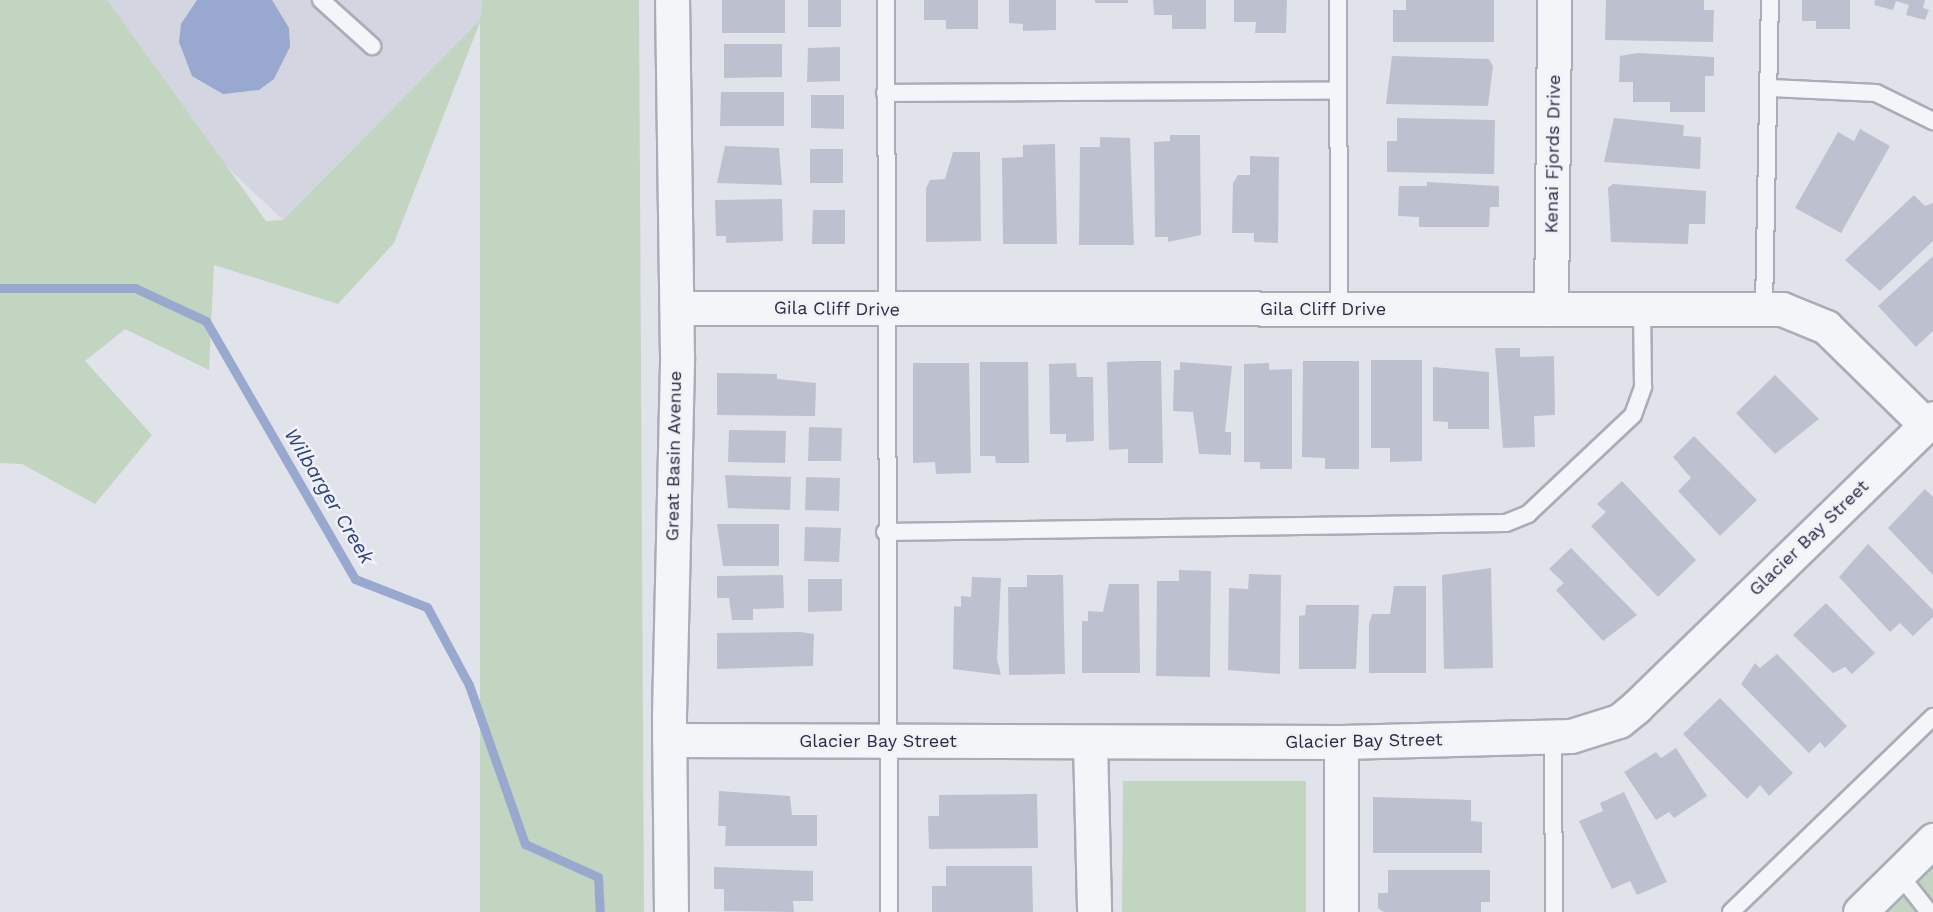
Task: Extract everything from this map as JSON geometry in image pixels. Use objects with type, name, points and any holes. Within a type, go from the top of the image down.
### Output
[{"type":"street","name":"Great Basin Avenue","points":[[671,912],[669,740],[677,308],[672,0]]},
{"type":"street","name":"Kenai Fjords Drive","points":[[1551,309],[1554,0]]},
{"type":"street","name":"Gila Cliff Drive","points":[[677,308],[884,310],[1764,308],[1795,311],[1826,327],[1929,421]]},
{"type":"street","name":"Glacier Bay Street","points":[[669,740],[1341,742],[1553,736],[1598,729],[1636,707],[1929,421]]},
{"type":"street","points":[[1341,742],[1341,912]]},
{"type":"street","points":[[1090,743],[1094,912]]},
{"type":"street","points":[[1860,912],[1933,840]]},
{"type":"lane","points":[[321,0],[372,46]]},
{"type":"lane","points":[[886,0],[884,310],[889,912]]},
{"type":"lane","points":[[1338,0],[1339,309]]},
{"type":"lane","points":[[1764,308],[1771,88],[1770,0]]},
{"type":"lane","points":[[1771,88],[1876,93],[1933,121]]},
{"type":"lane","points":[[885,93],[1338,91]]},
{"type":"lane","points":[[885,532],[1513,521],[1528,514],[1633,415],[1643,387],[1642,309]]},
{"type":"lane","points":[[1731,912],[1933,717]]},
{"type":"lane","points":[[1553,736],[1554,912]]},
{"type":"lane","points":[[1899,874],[1929,912]]},
{"type":"shaded area","points":[[104,0],[482,0],[480,20],[283,220],[79,27]]},
{"type":"green space","points":[[0,0],[107,0],[266,221],[283,220],[480,20],[482,0],[639,0],[644,912],[480,912],[480,22],[394,243],[338,304],[214,265],[209,370],[125,329],[85,361],[152,435],[95,504],[22,464],[0,463]]},
{"type":"green space","points":[[1123,781],[1306,781],[1306,912],[1122,912]]},
{"type":"green space","points":[[1933,868],[1933,912],[1889,912]]},
{"type":"water","points":[[197,0],[272,0],[289,28],[290,47],[274,79],[259,90],[223,94],[192,76],[179,42],[181,24]]},
{"type":"building","points":[[722,0],[785,0],[785,33],[722,33]]},
{"type":"building","points":[[808,0],[841,0],[841,27],[808,27]]},
{"type":"building","points":[[924,0],[978,0],[978,29],[946,29],[946,20],[924,20]]},
{"type":"building","points":[[1009,0],[1056,0],[1056,30],[1023,31],[1023,24],[1009,23]]},
{"type":"building","points":[[1095,0],[1128,0],[1128,3],[1095,3]]},
{"type":"building","points":[[1153,0],[1206,0],[1206,29],[1172,29],[1172,15],[1154,15]]},
{"type":"building","points":[[1234,0],[1287,0],[1286,33],[1255,33],[1256,22],[1234,22]]},
{"type":"building","points":[[1406,0],[1494,0],[1494,42],[1393,42],[1393,10],[1406,10]]},
{"type":"building","points":[[1606,0],[1704,0],[1704,10],[1714,10],[1713,42],[1605,40]]},
{"type":"building","points":[[1802,0],[1850,0],[1850,29],[1816,29],[1816,21],[1802,21]]},
{"type":"building","points":[[1875,0],[1925,0],[1923,8],[1929,10],[1925,20],[1906,15],[1909,5],[1896,1],[1893,10],[1874,5]]},
{"type":"building","points":[[724,44],[782,44],[782,77],[724,78]]},
{"type":"building","points":[[840,47],[840,81],[807,82],[808,48]]},
{"type":"building","points":[[1638,53],[1714,57],[1714,76],[1705,76],[1705,112],[1670,112],[1670,102],[1633,102],[1633,82],[1619,82],[1620,56]]},
{"type":"building","points":[[1392,56],[1489,59],[1493,66],[1488,106],[1386,104]]},
{"type":"building","points":[[721,92],[784,92],[784,126],[720,126]]},
{"type":"building","points":[[811,95],[844,95],[844,129],[811,128]]},
{"type":"building","points":[[1397,118],[1495,120],[1494,174],[1387,172],[1387,141],[1397,141]]},
{"type":"building","points":[[1614,118],[1684,125],[1683,136],[1701,137],[1700,169],[1604,162]]},
{"type":"building","points":[[1860,129],[1890,146],[1841,233],[1795,208],[1838,132],[1854,141]]},
{"type":"building","points":[[1170,135],[1200,135],[1201,235],[1168,242],[1168,237],[1155,237],[1154,142],[1170,141]]},
{"type":"building","points":[[1100,137],[1130,138],[1134,245],[1079,245],[1080,147],[1100,147]]},
{"type":"building","points":[[1055,144],[1057,244],[1003,244],[1002,158],[1023,157],[1023,145]]},
{"type":"building","points":[[725,146],[779,148],[782,185],[717,183]]},
{"type":"building","points":[[810,149],[843,149],[843,183],[810,183]]},
{"type":"building","points":[[953,152],[980,152],[981,241],[926,242],[926,188],[930,180],[945,179]]},
{"type":"building","points":[[1250,156],[1279,157],[1278,243],[1254,242],[1254,233],[1232,233],[1233,183],[1238,175],[1250,175]]},
{"type":"building","points":[[1427,182],[1499,186],[1499,207],[1490,207],[1489,227],[1419,227],[1419,217],[1398,216],[1399,186],[1427,186]]},
{"type":"building","points":[[1613,184],[1706,191],[1705,224],[1689,224],[1688,244],[1611,242],[1608,188]]},
{"type":"building","points":[[1914,195],[1925,206],[1933,203],[1933,241],[1880,291],[1845,260]]},
{"type":"building","points":[[782,199],[783,241],[726,243],[726,236],[716,236],[715,200]]},
{"type":"building","points":[[813,210],[845,210],[845,244],[812,244]]},
{"type":"building","points":[[1933,256],[1933,331],[1916,347],[1878,306]]},
{"type":"building","points":[[1495,348],[1520,348],[1520,357],[1554,356],[1555,415],[1534,416],[1535,447],[1503,448]]},
{"type":"building","points":[[1371,360],[1422,360],[1422,461],[1390,462],[1390,448],[1371,448]]},
{"type":"building","points":[[1161,361],[1163,463],[1128,463],[1128,449],[1109,450],[1107,362]]},
{"type":"building","points":[[1303,361],[1359,361],[1359,469],[1325,469],[1325,458],[1302,457]]},
{"type":"building","points":[[980,362],[1028,362],[1029,463],[996,463],[995,456],[980,456]]},
{"type":"building","points":[[1180,362],[1232,366],[1225,432],[1231,432],[1231,455],[1199,454],[1193,412],[1173,411],[1174,370],[1180,370]]},
{"type":"building","points":[[913,363],[969,363],[971,473],[936,474],[935,462],[913,463]]},
{"type":"building","points":[[1076,363],[1077,377],[1093,377],[1094,441],[1066,442],[1066,434],[1050,434],[1049,364]]},
{"type":"building","points":[[1269,363],[1269,370],[1292,369],[1292,469],[1260,469],[1260,462],[1244,462],[1244,364]]},
{"type":"building","points":[[1433,367],[1489,372],[1489,429],[1448,429],[1448,422],[1433,421]]},
{"type":"building","points":[[717,373],[777,374],[777,379],[816,383],[815,416],[717,415]]},
{"type":"building","points":[[1775,375],[1819,419],[1775,454],[1736,413]]},
{"type":"building","points":[[809,427],[842,428],[841,461],[808,461]]},
{"type":"building","points":[[729,430],[786,431],[785,463],[728,462]]},
{"type":"building","points":[[1694,436],[1757,500],[1720,536],[1678,491],[1691,478],[1673,457]]},
{"type":"building","points":[[725,475],[791,477],[790,510],[728,508]]},
{"type":"building","points":[[806,477],[840,478],[839,511],[805,510]]},
{"type":"building","points":[[1622,481],[1696,560],[1658,597],[1591,526],[1606,512],[1597,504]]},
{"type":"building","points":[[1925,489],[1933,497],[1933,575],[1888,528]]},
{"type":"building","points":[[717,524],[779,524],[779,566],[723,566]]},
{"type":"building","points":[[805,527],[841,528],[839,562],[804,561]]},
{"type":"building","points":[[1868,544],[1933,610],[1933,617],[1913,636],[1900,623],[1890,632],[1839,577]]},
{"type":"building","points":[[1571,548],[1637,615],[1603,641],[1556,590],[1564,583],[1549,569]]},
{"type":"building","points":[[1491,568],[1493,668],[1444,669],[1442,575]]},
{"type":"building","points":[[1179,570],[1211,571],[1210,677],[1156,676],[1157,581],[1179,581]]},
{"type":"building","points":[[1249,574],[1281,575],[1280,674],[1228,670],[1229,588],[1248,589]]},
{"type":"building","points":[[783,575],[784,608],[753,609],[753,620],[732,620],[729,598],[717,598],[717,576]]},
{"type":"building","points":[[1027,575],[1063,575],[1065,674],[1009,675],[1008,587],[1027,587]]},
{"type":"building","points":[[972,577],[1001,578],[997,659],[1001,675],[953,669],[954,606],[961,607],[961,596],[971,597]]},
{"type":"building","points":[[808,579],[842,579],[842,611],[808,612]]},
{"type":"building","points":[[1109,584],[1139,584],[1140,673],[1082,673],[1082,621],[1088,621],[1088,611],[1103,612]]},
{"type":"building","points":[[1394,586],[1426,586],[1426,673],[1369,673],[1369,624],[1372,614],[1390,614]]},
{"type":"building","points":[[1826,603],[1875,653],[1852,674],[1845,667],[1833,673],[1793,635]]},
{"type":"building","points":[[1306,605],[1359,605],[1356,669],[1299,669],[1299,616],[1305,615]]},
{"type":"building","points":[[800,632],[814,634],[813,666],[717,669],[717,633]]},
{"type":"building","points":[[1777,654],[1847,726],[1825,748],[1820,742],[1809,753],[1741,684],[1755,663],[1760,668]]},
{"type":"building","points":[[1720,698],[1793,773],[1769,796],[1760,785],[1747,799],[1683,734]]},
{"type":"building","points":[[1676,748],[1707,796],[1674,818],[1669,812],[1656,820],[1624,772],[1656,752],[1661,758]]},
{"type":"building","points":[[719,791],[790,796],[792,815],[817,815],[817,846],[725,846],[726,826],[718,826]]},
{"type":"building","points":[[1624,792],[1667,882],[1637,895],[1630,881],[1612,889],[1579,821],[1603,811],[1600,803]]},
{"type":"building","points":[[1037,794],[1038,848],[929,849],[928,816],[939,816],[939,795]]},
{"type":"building","points":[[1373,797],[1471,800],[1471,821],[1482,822],[1482,853],[1373,853]]},
{"type":"building","points":[[946,866],[1032,866],[1033,912],[932,912],[932,886],[946,886]]},
{"type":"building","points":[[714,867],[813,871],[813,901],[793,901],[794,912],[724,911],[724,889],[714,889]]},
{"type":"building","points":[[1388,870],[1490,870],[1490,902],[1481,902],[1481,912],[1384,912],[1378,908],[1378,893],[1388,893]]},
{"type":"waterway","name":"Wilbarger Creek","points":[[0,288],[135,288],[206,321],[355,579],[427,607],[469,685],[525,844],[598,877],[600,912]]}]
